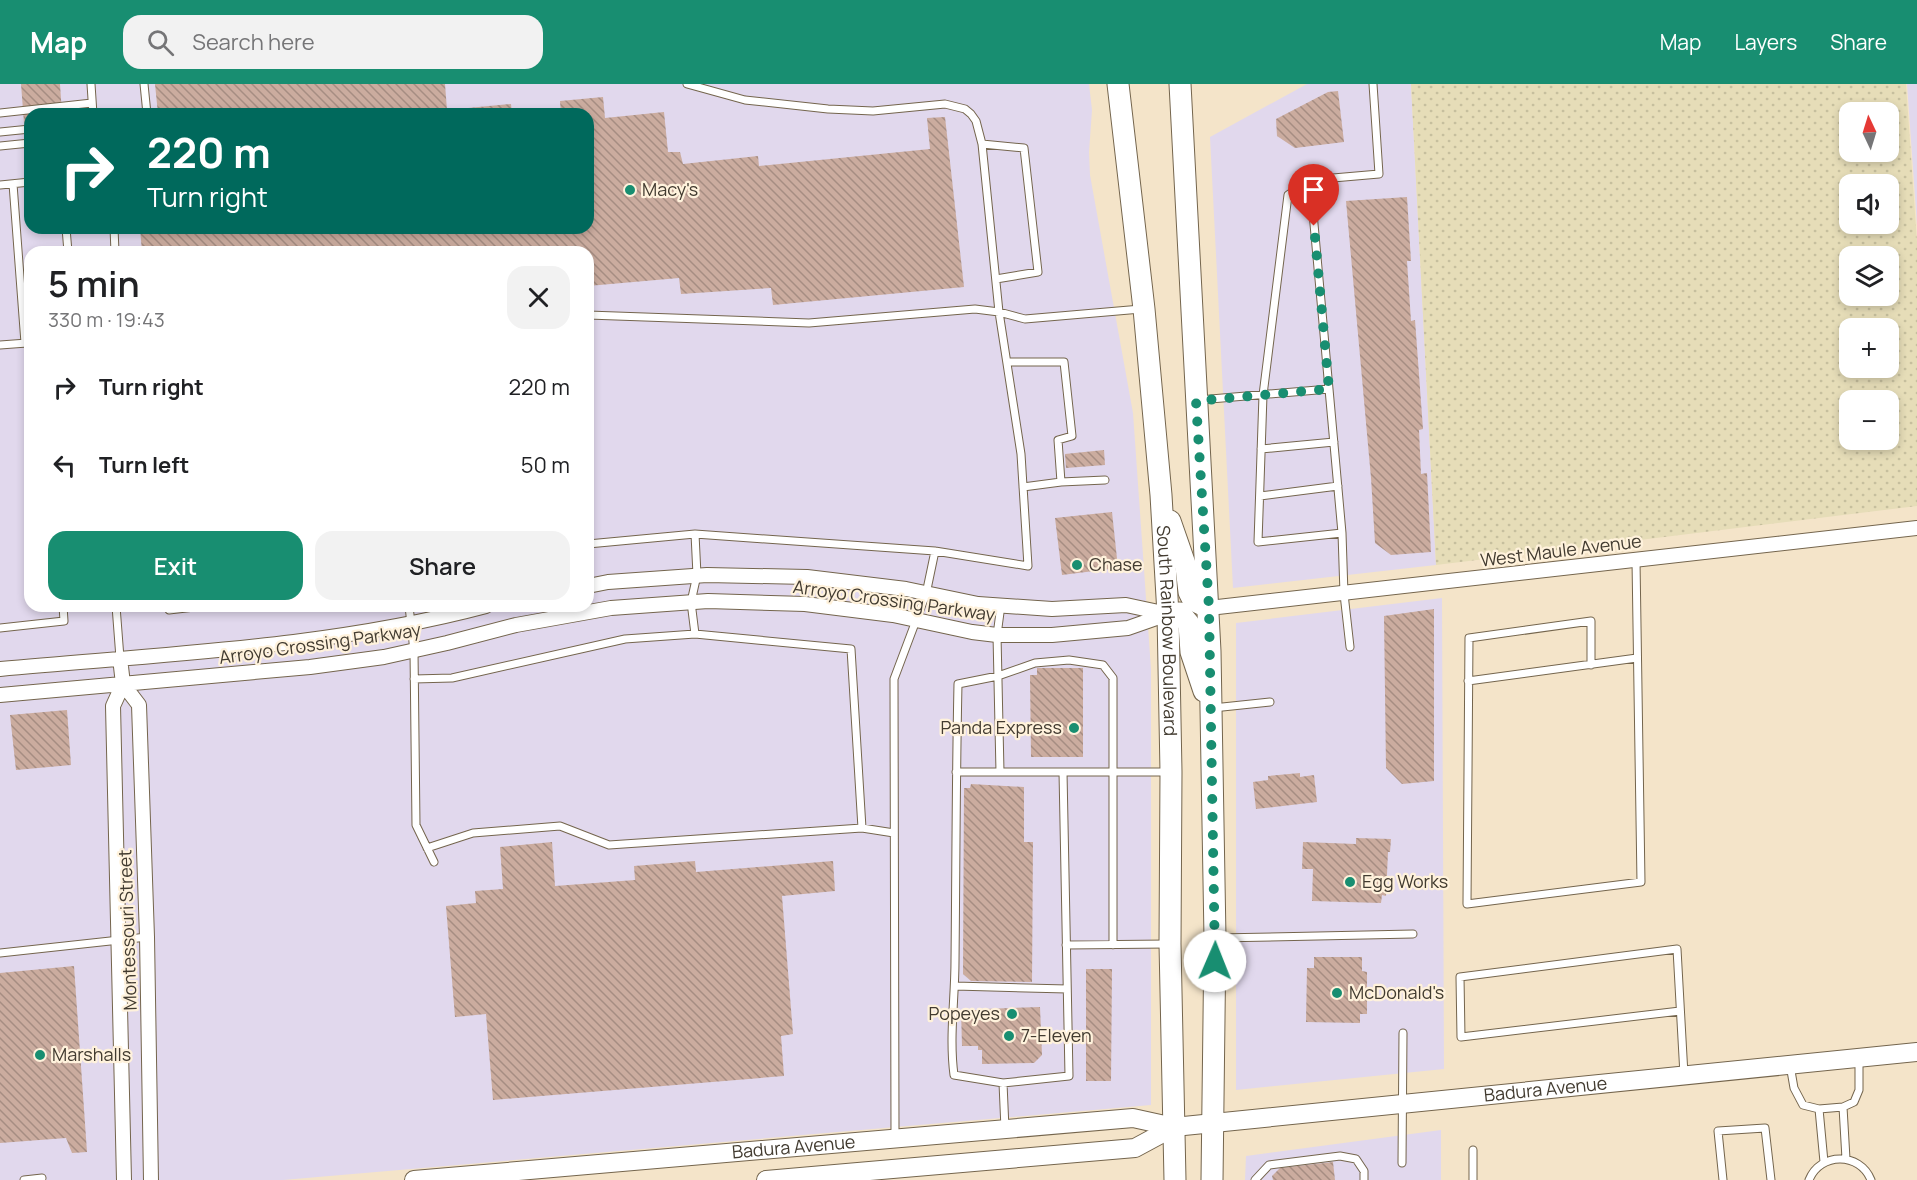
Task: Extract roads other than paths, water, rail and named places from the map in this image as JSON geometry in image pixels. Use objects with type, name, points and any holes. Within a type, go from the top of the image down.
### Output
[{"type":"main road","name":"South Rainbow Boulevard","points":[[1118,84],[1144,309],[1161,495],[1168,614],[1171,772],[1170,944],[1175,1180]]},
{"type":"main road","points":[[1180,84],[1209,608],[1215,938],[1212,1180]]},
{"type":"main road","points":[[1161,495],[1186,567],[1189,592],[1193,600],[1209,608]]},
{"type":"main road","points":[[1168,614],[1180,614],[1189,624],[1191,652],[1210,709]]},
{"type":"main road","name":"Badura Avenue","points":[[414,1180],[1132,1118],[1174,1127],[1212,1124],[1917,1052]]},
{"type":"main road","name":"Badura Avenue","points":[[766,1180],[1135,1148],[1174,1127]]},
{"type":"main road","points":[[895,1139],[897,1169]]},
{"type":"street","name":"West Maule Avenue","points":[[1209,608],[1917,528]]},
{"type":"street","name":"Arroyo Crossing Parkway","points":[[594,585],[697,575],[807,577],[978,604],[1052,609],[1125,605],[1168,614]]},
{"type":"street","name":"Arroyo Crossing Parkway","points":[[594,611],[708,601],[805,603],[893,615],[996,635],[1052,634],[1128,628],[1168,614]]},
{"type":"street","name":"Arroyo Crossing Parkway","points":[[0,669],[307,640],[411,624],[461,612]]},
{"type":"street","name":"Arroyo Crossing Parkway","points":[[0,695],[310,667],[414,651],[516,625],[590,612]]},
{"type":"street","name":"Montessouri Street","points":[[120,658],[123,684],[138,705],[147,937],[151,1180]]},
{"type":"street","name":"Montessouri Street","points":[[123,684],[113,706],[124,1180]]},
{"type":"lane","points":[[91,84],[92,108]]},
{"type":"lane","points":[[144,84],[146,108]]},
{"type":"lane","points":[[594,543],[695,534],[935,551],[1028,566],[1020,454],[999,312],[982,144],[976,121],[971,114],[956,106],[935,104],[873,111],[828,109],[745,100],[687,84]]},
{"type":"lane","points":[[1342,533],[1258,542],[1263,394],[1288,195],[1310,180],[1379,174],[1373,84]]},
{"type":"lane","points":[[46,108],[92,103]]},
{"type":"lane","points":[[0,113],[24,110]]},
{"type":"lane","points":[[0,132],[24,130]]},
{"type":"lane","points":[[0,146],[24,144]]},
{"type":"lane","points":[[982,144],[1024,148],[1038,272],[996,279]]},
{"type":"lane","points":[[1310,180],[1350,647]]},
{"type":"lane","points":[[0,185],[24,183]]},
{"type":"lane","points":[[13,184],[24,301]]},
{"type":"lane","points":[[594,315],[809,323],[975,309],[1025,319],[1144,309]]},
{"type":"lane","points":[[0,345],[24,343]]},
{"type":"lane","points":[[1006,362],[1064,362],[1072,436],[1058,440],[1061,482]]},
{"type":"lane","points":[[1196,401],[1329,389]]},
{"type":"lane","points":[[1261,449],[1334,442]]},
{"type":"lane","points":[[1023,487],[1106,480]]},
{"type":"lane","points":[[1260,496],[1338,486]]},
{"type":"lane","points":[[695,534],[697,575],[692,603],[695,634]]},
{"type":"lane","points":[[895,1139],[894,679],[926,594],[935,551]]},
{"type":"lane","points":[[1591,665],[1591,621],[1469,638],[1467,904],[1641,882],[1636,561]]},
{"type":"lane","points":[[1000,772],[996,635],[1002,605]]},
{"type":"lane","points":[[0,628],[64,621],[63,612]]},
{"type":"lane","points":[[116,612],[120,658]]},
{"type":"lane","points":[[410,612],[414,651],[416,825],[434,862]]},
{"type":"lane","points":[[414,679],[452,678],[625,639],[695,634],[851,649],[862,828]]},
{"type":"lane","points":[[1468,681],[1637,658]]},
{"type":"lane","points":[[1063,772],[1069,1076],[1003,1083],[954,1075],[951,1053],[955,986],[958,684],[998,676],[1035,663],[1069,660],[1103,664],[1113,678],[1113,945]]},
{"type":"lane","points":[[1210,709],[1270,702]]},
{"type":"lane","points":[[956,772],[1171,772]]},
{"type":"lane","points":[[427,848],[473,833],[560,826],[609,845],[862,828],[894,833]]},
{"type":"lane","points":[[1215,938],[1413,934]]},
{"type":"lane","points":[[0,952],[147,937]]},
{"type":"lane","points":[[1066,945],[1170,944]]},
{"type":"lane","points":[[1680,1011],[1461,1037],[1460,977],[1677,949],[1684,1075]]},
{"type":"lane","points":[[955,986],[1067,989]]},
{"type":"lane","points":[[1402,1163],[1403,1033]]},
{"type":"lane","points":[[1790,1064],[1794,1088],[1803,1105],[1819,1109],[1843,1107],[1854,1102],[1859,1090],[1859,1057]]},
{"type":"lane","points":[[1003,1083],[1005,1129]]},
{"type":"lane","points":[[1843,1107],[1846,1159]]},
{"type":"lane","points":[[1819,1109],[1824,1161]]},
{"type":"lane","points":[[1722,1180],[1718,1131],[1765,1128],[1771,1180]]},
{"type":"lane","points":[[1473,1150],[1473,1180]]},
{"type":"lane","points":[[1255,1180],[1269,1165],[1340,1156],[1356,1159],[1364,1171],[1364,1180]]},
{"type":"lane","points":[[1809,1180],[1824,1161],[1835,1158],[1846,1159],[1864,1168],[1871,1180]]},
{"type":"lane","points":[[24,1180],[42,1178]]},
{"type":"place","name":"Macy's","points":[[630,190]]},
{"type":"place","name":"Chase","points":[[1077,565]]},
{"type":"place","name":"Panda Express","points":[[1074,728]]},
{"type":"place","name":"Egg Works","points":[[1350,882]]},
{"type":"place","name":"McDonald's","points":[[1337,993]]},
{"type":"place","name":"Popeyes","points":[[1012,1014]]},
{"type":"place","name":"7-Eleven","points":[[1009,1036]]},
{"type":"place","name":"Marshalls","points":[[40,1055]]}]
